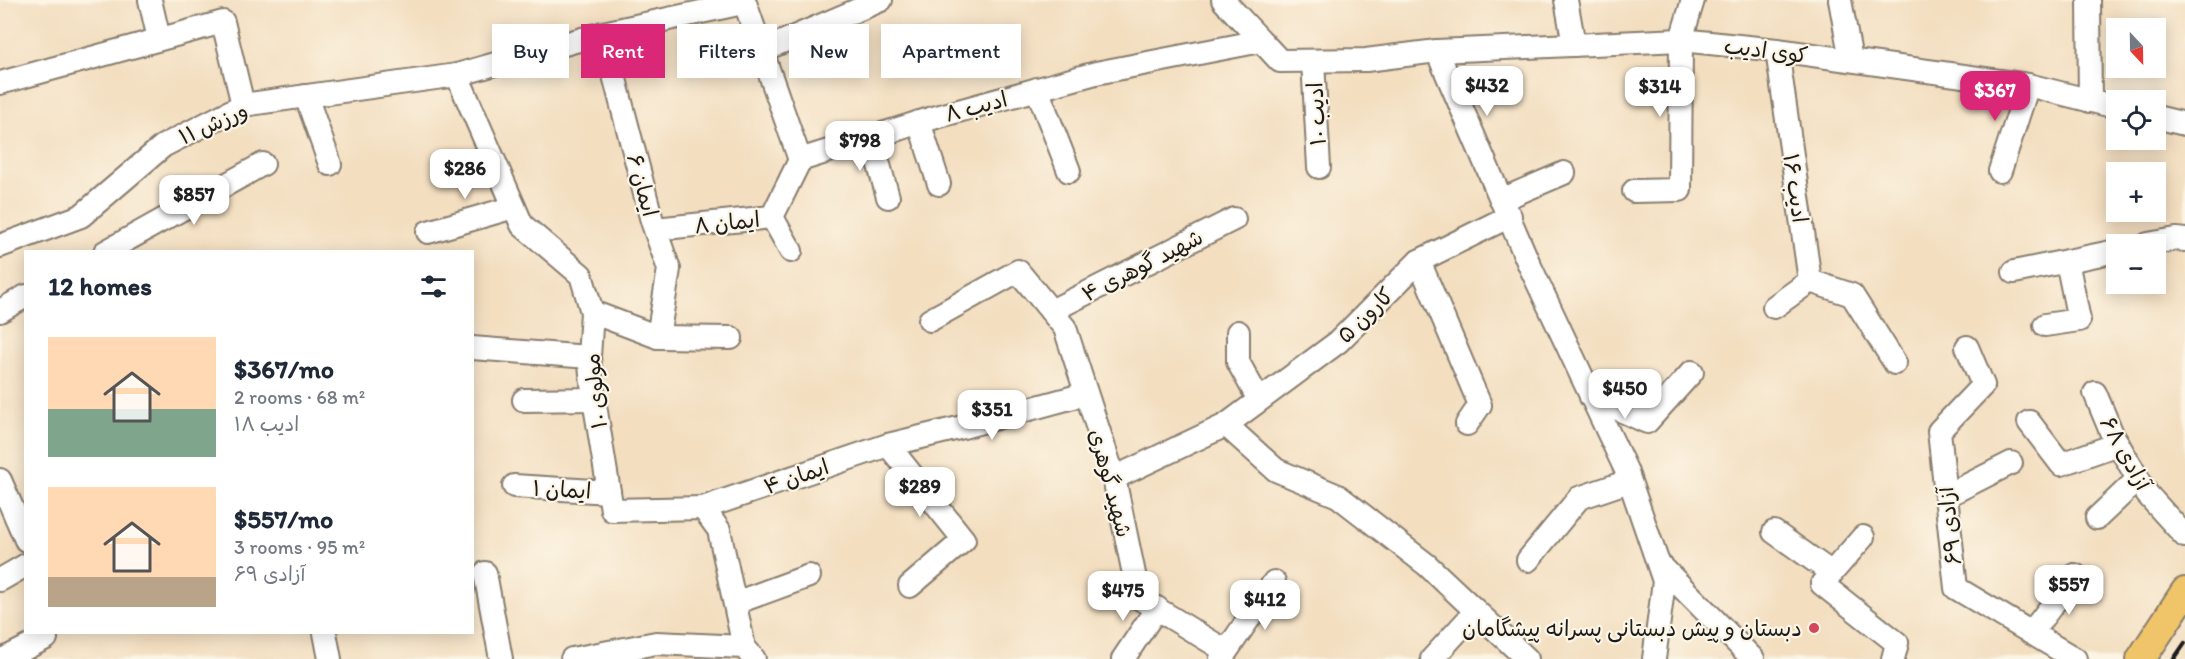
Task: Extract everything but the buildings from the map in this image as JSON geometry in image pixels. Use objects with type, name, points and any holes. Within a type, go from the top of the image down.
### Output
[{"type":"main road","points":[[2141,659],[2185,592]]},
{"type":"street","points":[[150,0],[159,39]]},
{"type":"street","points":[[777,44],[881,0]]},
{"type":"street","name":"کوی ادیب","points":[[1223,0],[1280,61],[1366,60],[1437,51],[1681,40],[1777,50],[2028,85],[2106,105]]},
{"type":"street","points":[[1566,0],[1574,45]]},
{"type":"street","points":[[1634,191],[1680,190],[1681,40],[1693,0]]},
{"type":"street","points":[[1840,0],[1851,60]]},
{"type":"street","points":[[2089,0],[2090,101]]},
{"type":"street","points":[[744,1],[752,24]]},
{"type":"street","name":"ورزش ۱۱","points":[[643,24],[744,1]]},
{"type":"street","points":[[0,83],[223,22],[243,105]]},
{"type":"street","name":"ورزش ۱۱","points":[[0,246],[81,216],[163,146],[243,105],[457,75],[581,39]]},
{"type":"street","name":"ادیب ۸","points":[[800,160],[919,122],[1096,73],[1262,41]]},
{"type":"street","name":"ادیب ۱۶","points":[[1777,50],[1810,281]]},
{"type":"street","points":[[1437,51],[1529,264],[1629,481],[1664,581],[1654,659]]},
{"type":"street","name":"ادیب ۱۰","points":[[1313,61],[1319,167]]},
{"type":"street","name":"مولوی ۱۰","points":[[457,75],[522,225],[581,275],[592,312],[589,357],[609,492]]},
{"type":"street","name":"ایمان ۶","points":[[615,78],[655,229],[669,269],[658,337]]},
{"type":"street","points":[[771,78],[800,160]]},
{"type":"street","points":[[2000,171],[2028,85]]},
{"type":"street","points":[[1037,89],[1069,171]]},
{"type":"street","points":[[306,96],[330,164]]},
{"type":"street","points":[[2166,119],[2185,124]]},
{"type":"street","points":[[919,122],[939,184]]},
{"type":"street","points":[[871,137],[888,197]]},
{"type":"street","name":"ایمان ۸","points":[[655,229],[772,217],[800,160]]},
{"type":"street","points":[[109,250],[263,164]]},
{"type":"street","name":"کارون ۵","points":[[1114,478],[1226,425],[1338,342],[1419,261],[1564,173]]},
{"type":"street","points":[[428,232],[514,207]]},
{"type":"street","points":[[772,217],[791,251]]},
{"type":"street","name":"شهید گوهری ۴","points":[[1051,311],[1234,219]]},
{"type":"street","points":[[2166,241],[2185,240]]},
{"type":"street","points":[[2014,272],[2106,253]]},
{"type":"street","points":[[1419,261],[1480,405],[1467,424]]},
{"type":"street","points":[[2045,325],[2079,321],[2067,261]]},
{"type":"street","name":"شهید گوهری","points":[[930,320],[1018,271],[1065,328],[1114,478],[1139,598],[1224,655]]},
{"type":"street","points":[[1774,308],[1810,281],[1852,295],[1895,363]]},
{"type":"street","points":[[0,310],[24,297]]},
{"type":"street","points":[[592,312],[658,337],[731,338]]},
{"type":"street","points":[[1238,332],[1238,362],[1259,400]]},
{"type":"street","name":"آزادی ۶۹","points":[[1967,346],[1983,385],[1939,431],[1956,588],[2075,659]]},
{"type":"street","points":[[474,348],[589,357]]},
{"type":"street","points":[[1591,397],[1647,422],[1692,372]]},
{"type":"street","name":"آزادی ۶۸","points":[[2095,393],[2118,444],[2147,494],[2185,536]]},
{"type":"street","name":"ایمان ۴","points":[[703,508],[888,445],[1085,394]]},
{"type":"street","points":[[524,400],[594,399]]},
{"type":"street","points":[[2029,422],[2061,464],[2118,444]]},
{"type":"street","points":[[1226,425],[1276,470],[1338,496],[1427,564],[1527,659]]},
{"type":"street","points":[[888,445],[964,540],[910,586]]},
{"type":"street","points":[[1946,496],[2011,463]]},
{"type":"street","points":[[2097,518],[2138,479]]},
{"type":"street","points":[[0,480],[24,535]]},
{"type":"street","points":[[1527,560],[1579,498],[1629,481]]},
{"type":"street","name":"ایمان ۱","points":[[514,486],[609,492]]},
{"type":"street","points":[[572,659],[656,643],[749,653],[719,530],[703,508],[612,510],[609,492]]},
{"type":"street","points":[[1773,532],[1832,573]]},
{"type":"street","points":[[1863,537],[1822,584],[1897,643],[1893,659]]},
{"type":"street","points":[[1658,564],[1753,659]]},
{"type":"street","points":[[0,580],[24,566]]},
{"type":"street","points":[[485,573],[501,659]]},
{"type":"street","points":[[2031,633],[2075,575]]},
{"type":"street","points":[[735,603],[809,576]]},
{"type":"street","points":[[1224,655],[1274,582]]},
{"type":"street","points":[[1123,659],[1157,608]]},
{"type":"street","points":[[1432,659],[1476,611]]},
{"type":"street","points":[[325,634],[330,659]]},
{"type":"street","points":[[4,659],[47,643]]},
{"type":"railway","points":[[2174,659],[2185,643]]},
{"type":"place","name":"دبستان و پیش دبستانی پسرانه پیشگامان","points":[[1814,628]]}]
